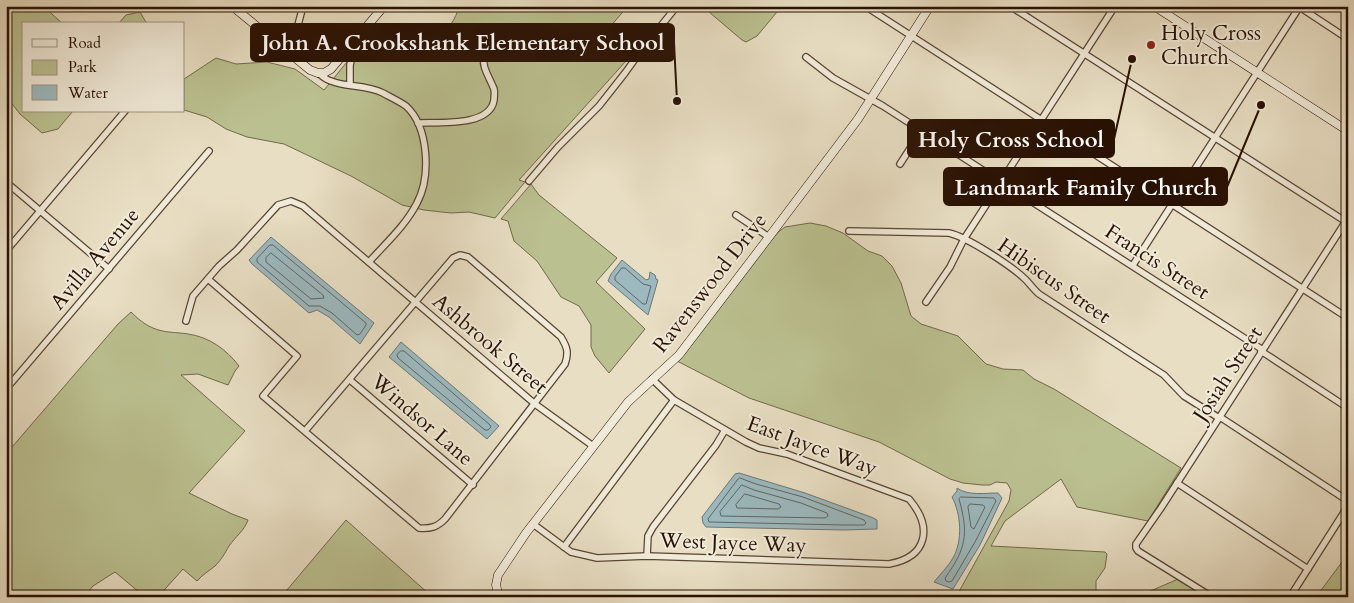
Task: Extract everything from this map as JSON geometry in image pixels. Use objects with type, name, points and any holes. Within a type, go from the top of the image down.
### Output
[{"type":"street","points":[[232,6],[310,70],[330,81],[370,87],[394,98],[406,107],[418,123],[424,140],[426,174],[423,189],[414,209],[369,262]]},
{"type":"street","points":[[290,55],[302,6]]},
{"type":"street","points":[[318,73],[331,69],[384,6]]},
{"type":"street","points":[[529,181],[558,147],[599,106],[678,6]]},
{"type":"street","points":[[865,6],[1348,318]]},
{"type":"street","name":"Ravenswood Drive","points":[[499,597],[496,585],[500,570],[533,524],[628,402],[679,355],[853,126],[930,6]]},
{"type":"street","points":[[1010,6],[1347,221]]},
{"type":"street","points":[[926,302],[950,268],[964,239],[1115,6]]},
{"type":"street","points":[[1154,6],[1348,131]]},
{"type":"street","points":[[1133,265],[1299,7],[1348,39]]},
{"type":"street","points":[[350,84],[350,65],[356,39]]},
{"type":"street","points":[[418,123],[475,120],[487,113],[493,106],[495,91],[486,74],[482,60],[484,53]]},
{"type":"street","name":"Francis Street","points":[[806,57],[833,78],[871,98],[1133,265],[1348,408]]},
{"type":"street","points":[[6,251],[124,112]]},
{"type":"street","points":[[900,164],[922,130]]},
{"type":"street","name":"Avilla Avenue","points":[[6,389],[209,151]]},
{"type":"street","points":[[6,182],[109,269]]},
{"type":"street","name":"Ashbrook Street","points":[[186,321],[193,296],[278,205],[291,202],[303,206],[535,404],[593,446]]},
{"type":"street","points":[[736,215],[769,237]]},
{"type":"street","name":"Josiah Street","points":[[1212,597],[1138,551],[1136,544],[1347,221]]},
{"type":"street","name":"Hibiscus Street","points":[[849,231],[949,233],[964,239],[1026,280],[1038,294],[1164,375],[1184,396],[1348,501]]},
{"type":"street","points":[[208,279],[297,356],[262,396],[419,528],[429,529],[446,519],[565,364],[568,355],[567,347],[561,336],[475,263],[464,255],[460,255],[453,258],[305,432]]},
{"type":"street","name":"East Jayce Way","points":[[652,379],[674,400],[759,448],[787,454],[909,499],[921,516],[925,526],[924,531]]},
{"type":"street","name":"Windsor Lane","points":[[350,380],[473,485]]},
{"type":"street","points":[[564,547],[674,400]]},
{"type":"street","points":[[647,556],[648,536],[653,527],[716,445],[725,430]]},
{"type":"street","points":[[1177,483],[1308,569]]},
{"type":"street","points":[[1290,597],[1348,506]]},
{"type":"street","name":"West Jayce Way","points":[[533,524],[564,547],[578,554],[596,558],[647,556],[890,564],[902,561],[913,555],[919,547],[924,531]]},
{"type":"green space","points":[[8,6],[43,6],[61,22],[22,22],[22,112],[72,112],[58,129],[42,133],[20,114],[6,96],[6,8]]},
{"type":"green space","points":[[460,6],[628,6],[609,28],[603,43],[626,61],[519,180],[525,182],[495,218],[469,212],[451,213],[402,205],[351,176],[284,144],[247,137],[226,129],[207,117],[185,110],[185,78],[216,58],[236,64],[267,62],[295,69],[324,90],[361,45],[393,56],[409,56],[430,45],[452,22]]},
{"type":"green space","points":[[702,6],[782,6],[757,36],[746,42]]},
{"type":"green space","points":[[140,12],[146,22],[120,22],[126,15]]},
{"type":"green space","points":[[531,184],[539,195],[617,258],[596,282],[645,329],[609,373],[595,356],[591,347],[591,325],[579,306],[561,297],[537,261],[514,241],[508,221],[501,219]]},
{"type":"green space","points":[[810,223],[826,226],[843,233],[868,251],[882,256],[892,266],[901,283],[911,316],[921,324],[958,336],[986,364],[1003,369],[1023,370],[1034,379],[1054,389],[1181,468],[1148,521],[1077,507],[1061,479],[1005,521],[991,546],[1105,552],[1107,554],[1105,568],[1096,581],[1096,597],[956,597],[1009,501],[1011,490],[1007,483],[996,482],[990,485],[982,485],[963,483],[950,479],[879,442],[749,398],[677,361],[777,233],[785,227]]},
{"type":"green space","points":[[131,312],[138,319],[157,330],[184,333],[210,341],[223,349],[239,366],[228,385],[198,374],[181,375],[245,431],[189,493],[248,520],[215,566],[197,581],[183,569],[158,597],[145,597],[115,572],[93,586],[84,597],[6,597],[6,454],[118,324]]},
{"type":"green space","points":[[346,520],[429,594],[427,597],[281,597]]},
{"type":"green space","points":[[1348,554],[1348,597],[1316,597]]},
{"type":"green space","points":[[1178,579],[1207,597],[1137,597]]},
{"type":"water","points":[[271,237],[374,323],[360,344],[329,317],[317,310],[309,313],[252,264],[249,260]]},
{"type":"water","points":[[622,260],[646,280],[649,279],[650,272],[658,280],[648,315],[608,281]]},
{"type":"water","points":[[401,342],[499,426],[487,439],[389,357]]},
{"type":"water","points":[[739,473],[805,493],[871,517],[877,520],[877,529],[706,527],[702,517],[735,474]]},
{"type":"water","points":[[957,488],[971,493],[998,493],[1002,498],[980,545],[953,589],[934,582],[951,561],[958,543],[959,519],[952,497]]},
{"type":"place","name":"Holy Cross Church","points":[[1151,45]]},
{"type":"place","name":"Holy Cross School","points":[[1132,59]]},
{"type":"place","name":"John A. Crookshank Elementary School","points":[[677,101]]},
{"type":"place","name":"Landmark Family Church","points":[[1261,105]]}]
